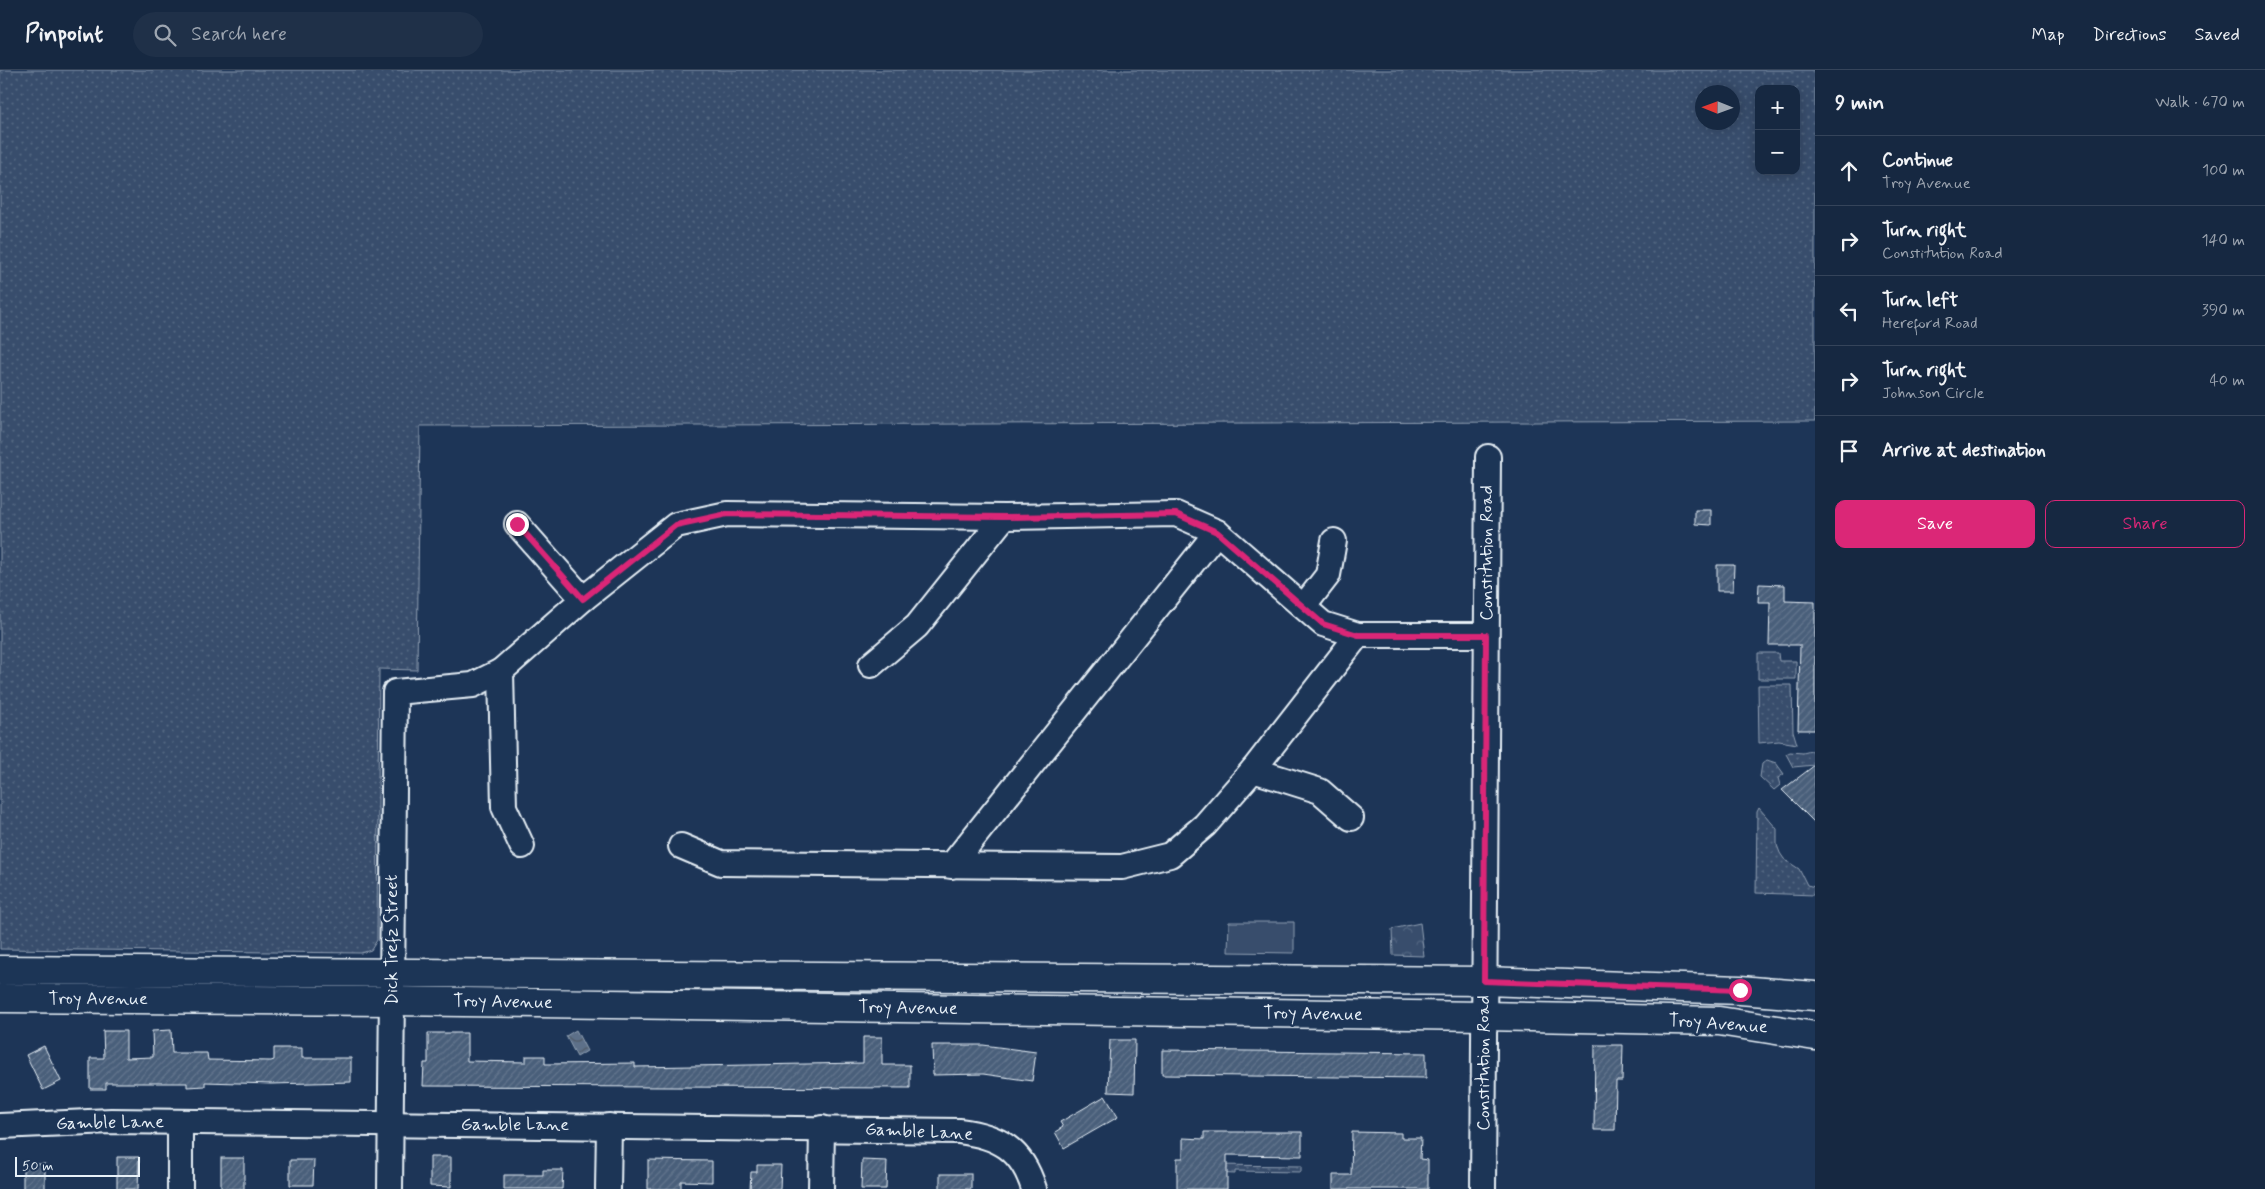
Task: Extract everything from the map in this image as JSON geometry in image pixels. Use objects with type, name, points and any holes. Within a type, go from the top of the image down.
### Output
[{"type":"main road","name":"Troy Avenue","points":[[0,970],[1484,981],[1740,990],[1815,996]]},
{"type":"main road","name":"Troy Avenue","points":[[0,998],[392,1001],[1484,1016],[1719,1021],[1815,1036]]},
{"type":"street","name":"Constitution Road","points":[[1483,1189],[1488,457]]},
{"type":"street","points":[[522,846],[504,807],[502,671],[583,599],[676,525],[727,514],[1004,517],[1176,514],[1217,532],[1323,624],[1358,635],[1486,635]]},
{"type":"street","points":[[870,665],[917,626],[1004,517]]},
{"type":"street","points":[[517,524],[583,599]]},
{"type":"street","points":[[951,866],[1217,532]]},
{"type":"street","points":[[1304,606],[1328,575],[1334,541]]},
{"type":"street","points":[[681,846],[721,864],[1122,867],[1170,855],[1205,826],[1253,770],[1358,635]]},
{"type":"street","name":"Dick Trefz Street","points":[[390,1189],[395,692],[473,685],[502,671]]},
{"type":"street","points":[[1253,770],[1320,791],[1351,818]]},
{"type":"street","name":"Gamble Lane","points":[[0,1126],[111,1121],[822,1128],[971,1132],[989,1136],[1021,1160],[1028,1170],[1034,1189]]},
{"type":"street","points":[[180,1122],[180,1189]]},
{"type":"street","points":[[608,1189],[609,1126]]},
{"type":"street","points":[[821,1189],[822,1128]]},
{"type":"green space","points":[[0,70],[1815,70],[1815,421],[420,426],[417,670],[379,669],[377,940],[371,950],[361,953],[0,949]]},
{"type":"green space","points":[[1758,653],[1778,653],[1779,661],[1796,661],[1796,679],[1758,679]]},
{"type":"green space","points":[[1758,685],[1792,685],[1793,731],[1797,744],[1779,741],[1759,743]]},
{"type":"green space","points":[[1815,750],[1815,765],[1793,767],[1786,754],[1790,752],[1803,753]]},
{"type":"green space","points":[[1767,760],[1776,763],[1784,774],[1778,778],[1780,785],[1774,790],[1760,777],[1762,764]]},
{"type":"green space","points":[[1759,808],[1777,829],[1777,845],[1780,853],[1784,859],[1799,869],[1807,885],[1815,887],[1815,895],[1756,893],[1757,812]]},
{"type":"green space","points":[[1229,922],[1294,922],[1294,953],[1228,952]]},
{"type":"green space","points":[[1420,923],[1424,956],[1393,955],[1392,929]]},
{"type":"green space","points":[[1211,1165],[1301,1166],[1301,1172],[1235,1171],[1235,1174],[1213,1173],[1206,1189]]},
{"type":"water","points":[[576,1030],[587,1051],[577,1057],[566,1036]]},
{"type":"building","points":[[1695,510],[1711,510],[1711,525],[1695,524]]},
{"type":"building","points":[[1717,565],[1734,565],[1733,591],[1717,591]]},
{"type":"building","points":[[1759,584],[1785,585],[1785,601],[1815,602],[1815,730],[1798,730],[1800,645],[1769,645],[1770,602],[1758,602]]},
{"type":"building","points":[[1815,765],[1815,823],[1782,790]]},
{"type":"building","points":[[171,1030],[172,1053],[207,1053],[208,1060],[271,1061],[274,1060],[274,1048],[302,1048],[302,1058],[351,1058],[351,1082],[271,1084],[205,1082],[205,1086],[187,1087],[187,1083],[106,1083],[106,1089],[90,1089],[90,1058],[104,1058],[103,1031],[126,1031],[126,1058],[153,1057],[152,1031]]},
{"type":"building","points":[[428,1033],[467,1033],[467,1061],[526,1062],[526,1056],[545,1056],[545,1064],[635,1063],[635,1067],[863,1063],[863,1037],[882,1037],[882,1065],[910,1065],[910,1088],[423,1086],[424,1063],[428,1063]]},
{"type":"building","points":[[1110,1040],[1135,1040],[1134,1093],[1108,1092]]},
{"type":"building","points":[[932,1045],[983,1045],[1036,1052],[1032,1081],[983,1074],[933,1075]]},
{"type":"building","points":[[1595,1045],[1623,1045],[1622,1081],[1616,1081],[1615,1130],[1594,1130]]},
{"type":"building","points":[[44,1046],[61,1081],[43,1090],[26,1055]]},
{"type":"building","points":[[1162,1050],[1426,1053],[1426,1078],[1162,1075]]},
{"type":"building","points":[[1105,1096],[1118,1117],[1064,1148],[1055,1132],[1063,1127],[1060,1122]]},
{"type":"building","points":[[1204,1132],[1302,1132],[1302,1156],[1227,1155],[1227,1189],[1177,1189],[1177,1158],[1183,1158],[1183,1138],[1204,1139]]},
{"type":"building","points":[[1352,1132],[1401,1133],[1401,1138],[1421,1138],[1420,1159],[1428,1160],[1428,1189],[1333,1189],[1333,1175],[1351,1175]]},
{"type":"building","points":[[117,1157],[139,1157],[138,1189],[117,1189]]},
{"type":"building","points":[[430,1157],[451,1157],[451,1187],[430,1186]]},
{"type":"building","points":[[221,1158],[244,1158],[244,1189],[221,1189]]},
{"type":"building","points":[[290,1160],[314,1160],[313,1185],[290,1185]]},
{"type":"building","points":[[648,1160],[712,1161],[712,1182],[681,1181],[681,1189],[648,1189]]},
{"type":"building","points":[[862,1160],[887,1161],[886,1189],[861,1189]]},
{"type":"building","points":[[23,1164],[45,1164],[45,1189],[23,1189]]},
{"type":"building","points":[[757,1165],[781,1165],[780,1189],[750,1189],[751,1172],[757,1172]]},
{"type":"building","points":[[543,1170],[563,1170],[562,1189],[504,1189],[504,1175],[543,1175]]},
{"type":"building","points":[[940,1174],[971,1174],[971,1189],[940,1189]]},
{"type":"route","points":[[517,524],[583,599],[676,525],[727,514],[1004,517],[1176,514],[1217,532],[1323,624],[1358,635],[1486,635],[1484,981],[1740,990]]}]
